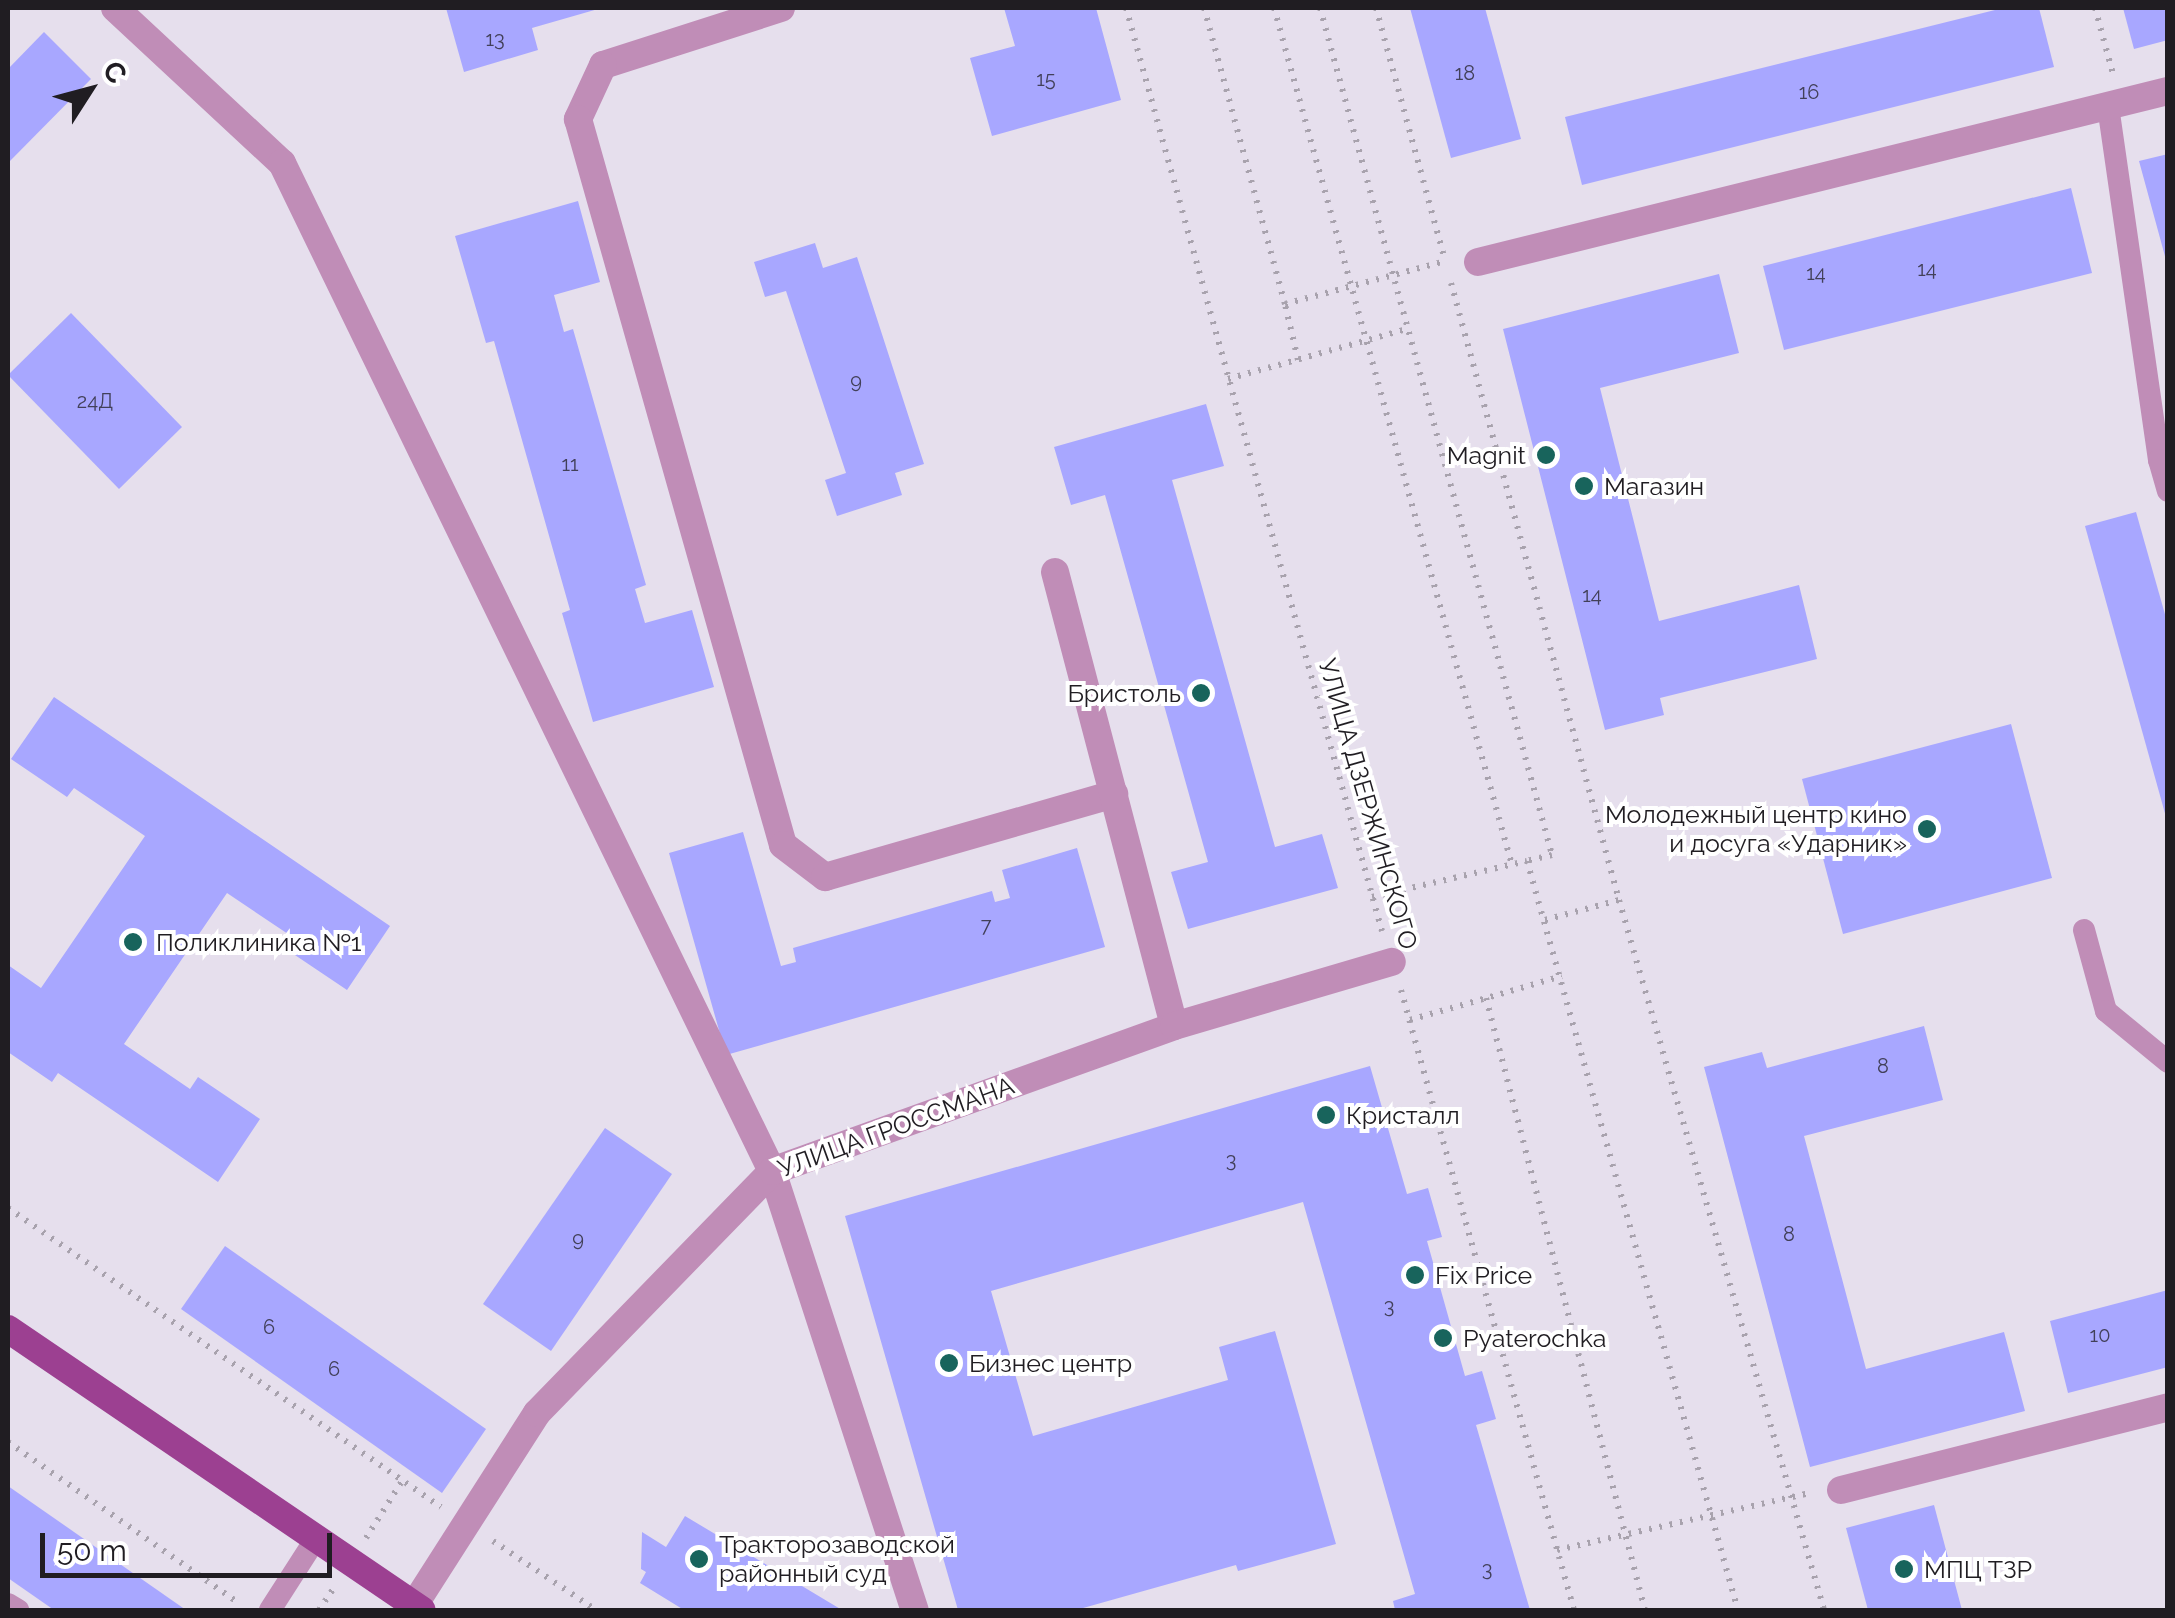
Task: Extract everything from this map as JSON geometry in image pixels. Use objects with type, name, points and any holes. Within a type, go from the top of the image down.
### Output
[{"type":"main road","points":[[8,1329],[415,1609]]},
{"type":"street","points":[[116,8],[282,163],[772,1171],[915,1610]]},
{"type":"street","points":[[781,8],[604,65],[578,119],[783,844],[825,877],[1114,794]]},
{"type":"street","points":[[1478,262],[2168,91]]},
{"type":"street","points":[[1054,572],[1174,1026]]},
{"type":"street","name":"УЛИЦА ГРОССМАНА","points":[[415,1609],[537,1412],[772,1171],[1174,1026],[1392,962]]},
{"type":"street","points":[[1841,1490],[2168,1407]]},
{"type":"lane","points":[[2114,104],[2159,460],[2168,491]]},
{"type":"lane","points":[[2084,930],[2106,1011],[2168,1062]]},
{"type":"lane","points":[[270,1610],[315,1540]]},
{"type":"lane","points":[[8,1604],[18,1610]]},
{"type":"path","name":"УЛИЦА ДЗЕРЖИНСКОГО","points":[[1126,8],[1574,1610]]},
{"type":"path","points":[[1204,8],[1298,360]]},
{"type":"path","points":[[1274,8],[1512,865]]},
{"type":"path","points":[[1320,8],[1552,855],[1372,897]]},
{"type":"path","points":[[1376,8],[1620,900],[1824,1610]]},
{"type":"path","points":[[2096,8],[2114,104]]},
{"type":"path","points":[[1285,304],[1445,261]]},
{"type":"path","points":[[1228,379],[1408,329]]},
{"type":"path","points":[[1527,861],[1738,1610]]},
{"type":"path","points":[[1545,920],[1620,900]]},
{"type":"path","points":[[1410,1020],[1562,976]]},
{"type":"path","points":[[1486,998],[1645,1610]]},
{"type":"path","points":[[8,1208],[596,1610]]},
{"type":"path","points":[[8,1442],[250,1610]]},
{"type":"path","points":[[1557,1550],[1790,1494]]},
{"type":"building","points":[[446,8],[598,9],[532,28],[538,50],[464,72]]},
{"type":"building","points":[[1004,8],[1096,8],[1121,100],[992,136],[970,58],[1015,46]]},
{"type":"building","points":[[1410,8],[1485,8],[1521,139],[1451,158]]},
{"type":"building","points":[[2003,8],[2039,8],[2054,67],[1582,185],[1565,117]]},
{"type":"building","points":[[2123,8],[2168,8],[2168,40],[2134,49]]},
{"type":"building","points":[[44,32],[91,79],[8,163],[8,69]]},
{"type":"building","points":[[2168,154],[2168,260],[2166,260],[2139,161]]},
{"type":"building","points":[[2071,188],[2092,273],[1784,350],[1763,266]]},
{"type":"building","points":[[578,201],[600,282],[554,295],[564,332],[573,329],[646,585],[635,589],[645,623],[692,610],[714,687],[593,722],[562,613],[570,610],[494,341],[486,343],[455,236]]},
{"type":"building","points":[[815,243],[823,268],[857,257],[924,464],[895,473],[902,495],[837,516],[825,480],[846,473],[786,291],[765,297],[754,262]]},
{"type":"building","name":"Магазин","points":[[1719,274],[1739,353],[1600,388],[1659,621],[1799,585],[1817,659],[1660,698],[1664,715],[1605,730],[1503,329]]},
{"type":"building","points":[[71,313],[182,427],[119,489],[8,375]]},
{"type":"building","points":[[1206,404],[1224,466],[1172,480],[1275,847],[1322,834],[1338,888],[1188,929],[1171,872],[1208,862],[1105,495],[1071,505],[1054,447]]},
{"type":"building","points":[[2136,512],[2168,625],[2166,817],[2085,526]]},
{"type":"building","name":"Поликлиника №1","points":[[54,697],[390,926],[347,990],[283,947],[291,936],[227,893],[124,1044],[190,1089],[198,1077],[260,1119],[218,1182],[58,1073],[52,1082],[8,1052],[8,965],[41,988],[145,836],[74,788],[67,797],[11,759]]},
{"type":"building","name":"Молодежный центр кино и досуга «Ударник»","points":[[2011,724],[2052,878],[1843,934],[1802,779]]},
{"type":"building","points":[[743,832],[781,966],[796,962],[793,948],[992,891],[995,902],[1010,898],[1002,870],[1077,848],[1105,947],[726,1055],[669,853]]},
{"type":"building","points":[[1924,1026],[1943,1100],[1804,1136],[1866,1369],[2004,1332],[2025,1411],[1810,1467],[1704,1067],[1762,1052],[1767,1068]]},
{"type":"building","points":[[1370,1066],[1407,1194],[1428,1188],[1442,1237],[1427,1241],[1465,1376],[1482,1371],[1496,1419],[1476,1425],[1530,1610],[1395,1610],[1393,1601],[1415,1594],[1303,1202],[991,1291],[1033,1436],[1228,1380],[1219,1347],[1275,1331],[1336,1544],[1238,1571],[1236,1565],[1076,1610],[958,1610],[845,1216]]},
{"type":"building","points":[[605,1128],[672,1174],[551,1351],[483,1304]]},
{"type":"building","points":[[225,1246],[486,1429],[442,1493],[181,1309]]},
{"type":"building","points":[[2168,1290],[2168,1367],[2068,1393],[2050,1321]]},
{"type":"building","points":[[8,1486],[186,1610],[54,1610],[8,1578]]},
{"type":"building","name":"МПЦ ТЗР","points":[[1934,1505],[1962,1610],[1868,1610],[1846,1528]]},
{"type":"building","points":[[685,1516],[842,1610],[684,1610],[640,1583],[646,1572],[641,1569],[642,1532],[666,1547]]},
{"type":"place","name":"Magnit","points":[[1546,455]]},
{"type":"place","name":"Магазин","points":[[1584,486]]},
{"type":"place","name":"Бристоль","points":[[1201,693]]},
{"type":"place","name":"Молодежный центр кино и досуга «Ударник»","points":[[1927,829]]},
{"type":"place","name":"Поликлиника №1","points":[[133,942]]},
{"type":"place","name":"Кристалл","points":[[1326,1115]]},
{"type":"place","name":"Fix Price","points":[[1415,1275]]},
{"type":"place","name":"Pyaterochka","points":[[1443,1338]]},
{"type":"place","name":"Бизнес центр","points":[[949,1363]]},
{"type":"place","name":"Тракторозаводской районный суд","points":[[699,1559]]},
{"type":"place","name":"МПЦ ТЗР","points":[[1904,1569]]}]
